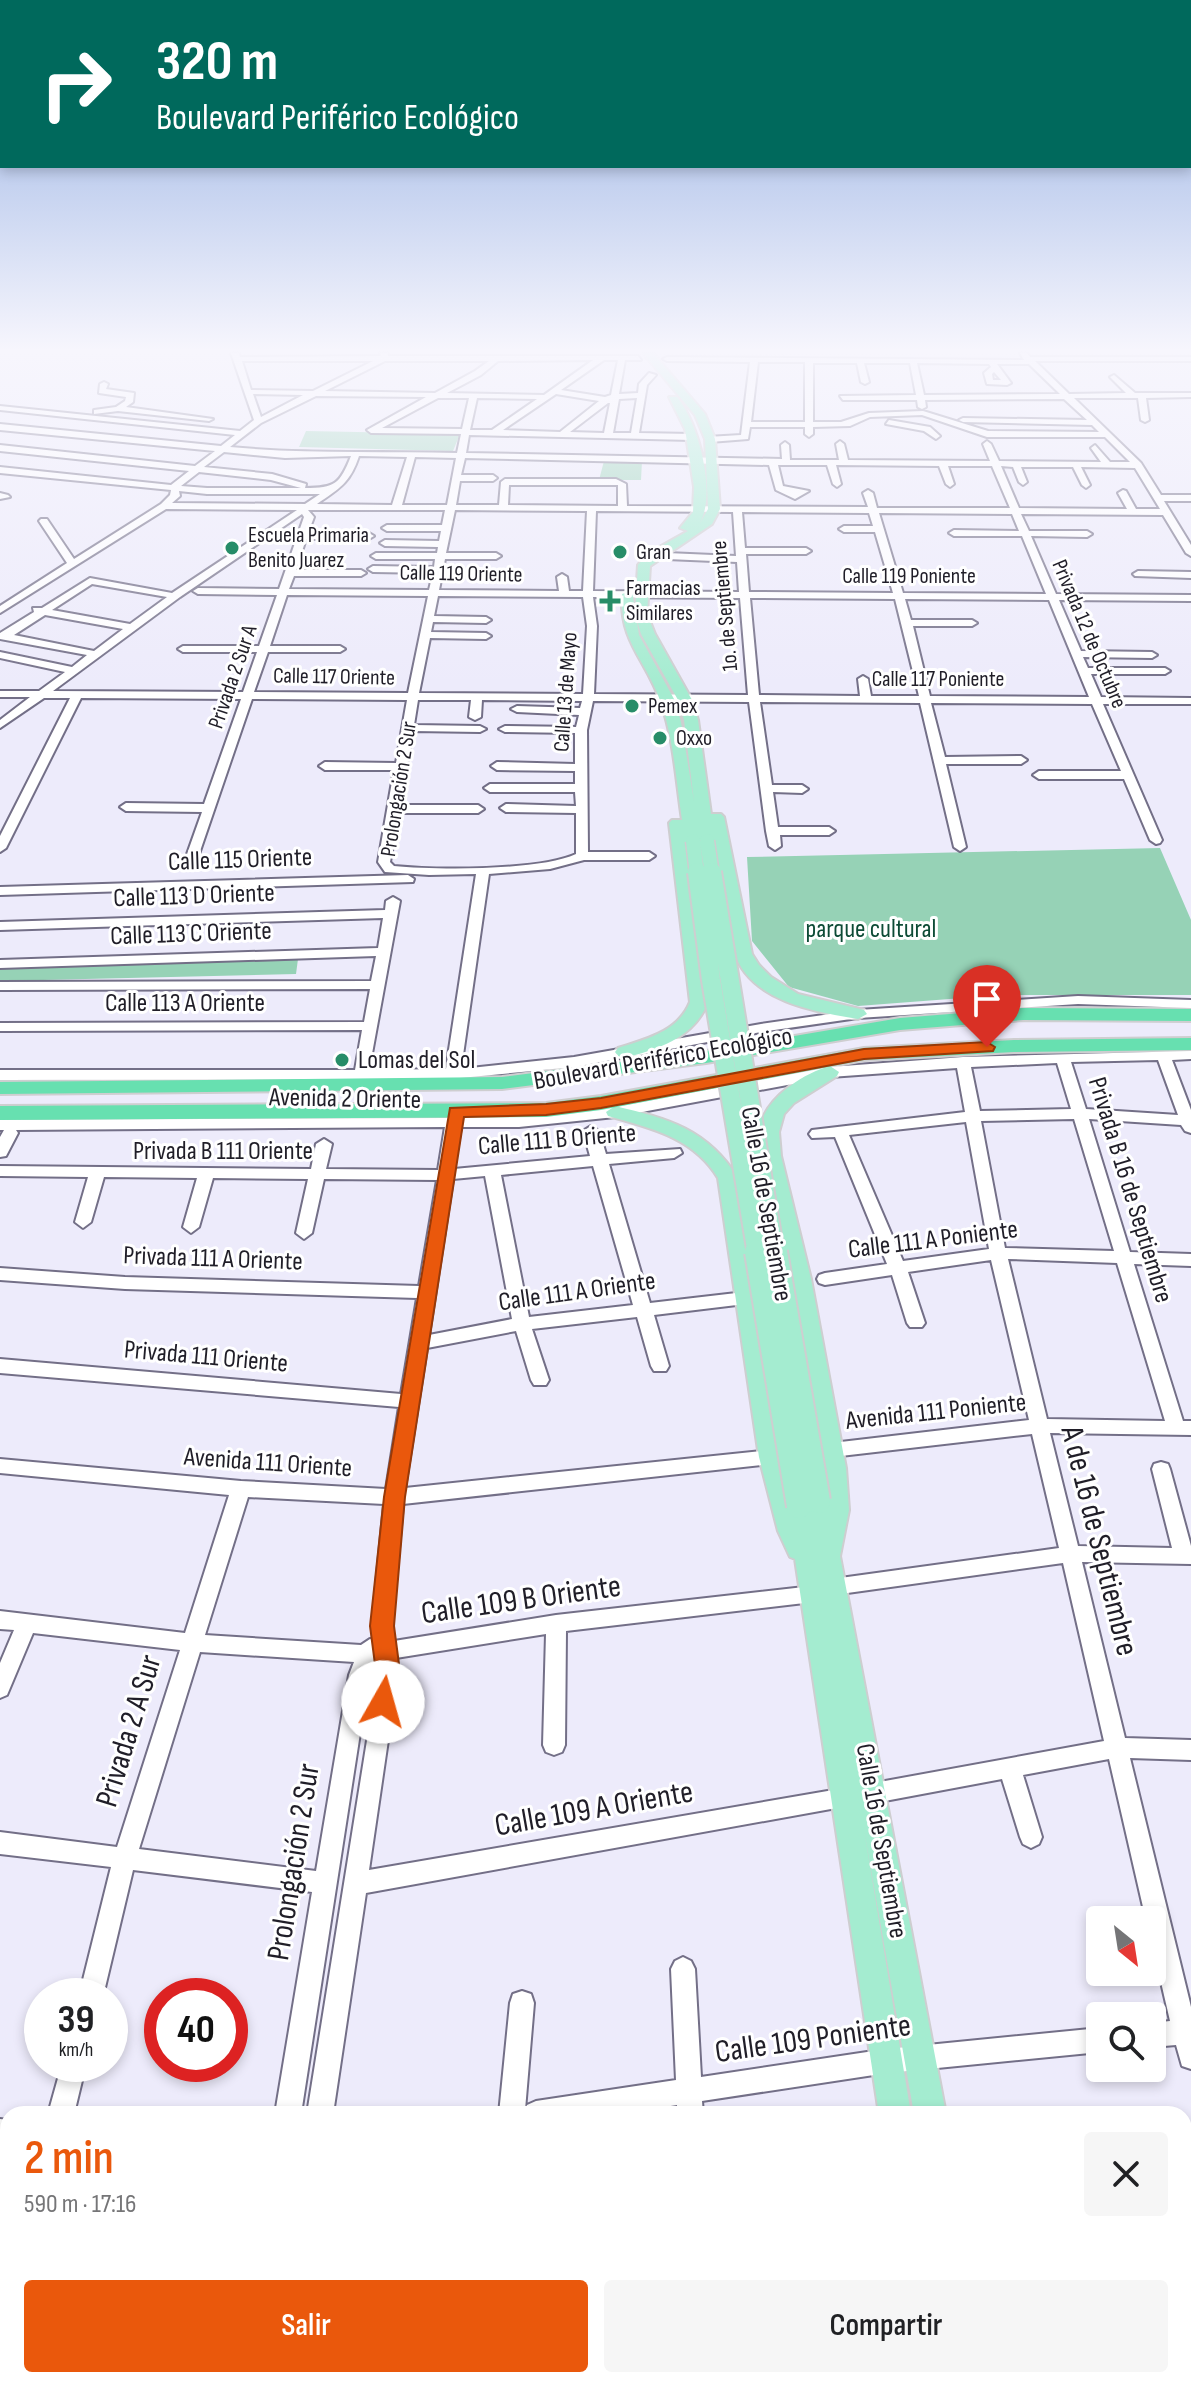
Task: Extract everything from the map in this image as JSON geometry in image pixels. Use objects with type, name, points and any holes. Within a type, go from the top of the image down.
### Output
[{"type":"highway","name":"Boulevard Periférico Ecológico","points":[[0,1088],[577,1074],[706,1057],[900,1024],[1053,1013],[1191,1015]]},
{"type":"highway","name":"Boulevard Periférico Ecológico","points":[[0,1113],[455,1118],[601,1103],[864,1054],[1014,1046],[1191,1044]]},
{"type":"main road","points":[[695,464],[700,508]]},
{"type":"main road","points":[[710,464],[714,509]]},
{"type":"main road","name":"Calle 16 de Septiembre","points":[[690,781],[691,720],[685,700],[648,634],[634,596],[631,564],[639,555],[697,520],[700,508]]},
{"type":"main road","name":"Calle 16 de Septiembre","points":[[714,509],[708,522],[651,557],[644,565],[627,615],[632,635],[667,699],[690,781],[700,841],[711,980],[809,1504],[859,1796],[928,2106]]},
{"type":"main road","points":[[624,1052],[677,1031],[692,1018],[699,1002],[675,813],[690,781],[714,809],[743,954],[753,971],[782,994],[828,1010],[858,1014]]},
{"type":"main road","points":[[615,1112],[686,1134],[722,1167],[728,1178],[771,1457],[790,1531],[818,1563],[836,1530],[838,1501],[832,1450],[802,1284],[768,1134],[772,1119],[789,1098],[830,1072]]},
{"type":"main road","name":"Calle 16 de Septiembre","points":[[859,1796],[894,2106]]},
{"type":"street","points":[[160,464],[287,482],[324,491]]},
{"type":"street","points":[[174,489],[201,464]]},
{"type":"street","points":[[0,725],[229,558],[306,510],[324,491],[344,481],[351,464]]},
{"type":"street","points":[[396,508],[409,464]]},
{"type":"street","name":"Prolongación 2 Sur","points":[[460,464],[425,635],[384,862],[390,869],[482,873]]},
{"type":"street","points":[[477,478],[478,464]]},
{"type":"street","points":[[593,477],[597,464]]},
{"type":"street","points":[[774,464],[779,488]]},
{"type":"street","points":[[831,464],[837,484]]},
{"type":"street","points":[[856,464],[888,468],[938,464]]},
{"type":"street","points":[[943,464],[950,484]]},
{"type":"street","points":[[963,464],[1008,464]]},
{"type":"street","points":[[1016,464],[1023,482]]},
{"type":"street","points":[[1072,464],[1138,465],[1191,553]]},
{"type":"street","name":"Privada 12 de Octubre","points":[[995,465],[1054,596],[1156,840]]},
{"type":"street","points":[[1076,465],[1086,485]]},
{"type":"street","points":[[0,467],[174,489],[287,482]]},
{"type":"street","points":[[458,478],[493,478]]},
{"type":"street","points":[[503,509],[505,482],[561,482],[620,483],[623,509]]},
{"type":"street","points":[[561,482],[562,509]]},
{"type":"street","points":[[0,610],[164,506],[175,496],[174,489]]},
{"type":"street","points":[[868,493],[907,623],[960,847]]},
{"type":"street","points":[[1123,493],[1133,512]]},
{"type":"street","points":[[923,498],[928,511]]},
{"type":"street","points":[[1158,498],[1191,498]]},
{"type":"street","points":[[164,506],[306,510],[737,510],[761,505],[872,511],[1015,511],[1066,507],[1167,512]]},
{"type":"street","name":"Calle 13 de Mayo","points":[[582,856],[581,730],[592,626],[588,596],[592,509]]},
{"type":"street","name":"Privada 2 Sur A","points":[[192,857],[309,517],[306,510]]},
{"type":"street","name":"1o. de Septiembre","points":[[737,510],[754,699],[775,846]]},
{"type":"street","points":[[44,521],[73,564]]},
{"type":"street","points":[[387,528],[447,528]]},
{"type":"street","points":[[844,529],[878,529]]},
{"type":"street","points":[[954,533],[1087,534]]},
{"type":"street","points":[[302,536],[369,536]]},
{"type":"street","points":[[385,543],[444,544]]},
{"type":"street","points":[[667,556],[806,551]]},
{"type":"street","points":[[376,556],[496,556]]},
{"type":"street","points":[[373,569],[439,570]]},
{"type":"street","points":[[289,573],[361,573]]},
{"type":"street","points":[[1138,574],[1191,575]]},
{"type":"street","points":[[562,577],[564,595]]},
{"type":"street","points":[[528,594],[529,579]]},
{"type":"street","points":[[2,636],[90,581],[167,594]]},
{"type":"street","name":"Calle 119 Oriente","points":[[198,591],[634,596]]},
{"type":"street","name":"Calle 119 Poniente","points":[[634,596],[1191,598]]},
{"type":"street","points":[[54,603],[145,620]]},
{"type":"street","points":[[20,607],[134,628]]},
{"type":"street","points":[[429,619],[486,620]]},
{"type":"street","points":[[907,623],[972,623]]},
{"type":"street","points":[[425,635],[486,636]]},
{"type":"street","points":[[2,636],[91,653]]},
{"type":"street","points":[[183,649],[340,649]]},
{"type":"street","points":[[1078,654],[1152,655]]},
{"type":"street","points":[[0,655],[75,671]]},
{"type":"street","points":[[1086,671],[1165,671]]},
{"type":"street","points":[[863,679],[866,699]]},
{"type":"street","name":"Calle 117 Oriente","points":[[0,694],[413,698],[436,704],[477,699],[586,705],[685,700]]},
{"type":"street","points":[[0,848],[77,694]]},
{"type":"street","points":[[408,728],[478,723],[477,699]]},
{"type":"street","name":"Calle 117 Poniente","points":[[685,700],[1191,701]]},
{"type":"street","points":[[517,709],[586,705]]},
{"type":"street","points":[[505,729],[581,730]]},
{"type":"street","points":[[939,761],[1021,760]]},
{"type":"street","points":[[325,766],[402,767]]},
{"type":"street","points":[[497,766],[581,768]]},
{"type":"street","points":[[1039,775],[1128,775]]},
{"type":"street","points":[[490,788],[581,788]]},
{"type":"street","points":[[766,788],[802,789]]},
{"type":"street","points":[[126,807],[209,808]]},
{"type":"street","points":[[506,808],[582,810]]},
{"type":"street","points":[[395,809],[478,809]]},
{"type":"street","points":[[772,831],[829,831]]},
{"type":"street","points":[[582,856],[649,856]]},
{"type":"street","name":"Calle 115 Oriente","points":[[0,891],[482,873],[563,865],[578,861],[582,856]]},
{"type":"street","points":[[453,1079],[482,873]]},
{"type":"street","name":"Calle 113 D Oriente","points":[[0,926],[392,908],[384,952]]},
{"type":"street","points":[[361,1075],[384,952]]},
{"type":"street","name":"Calle 113 C Oriente","points":[[0,964],[384,952]]},
{"type":"street","points":[[310,985],[316,955]]},
{"type":"street","points":[[0,986],[377,985]]},
{"type":"street","points":[[0,1075],[361,1075],[453,1079],[858,1014],[1078,1000],[1191,1004]]},
{"type":"street","name":"Calle 113 A Oriente","points":[[0,1027],[369,1026]]},
{"type":"street","points":[[817,1134],[974,1116],[1082,1114],[1190,1124],[1163,1055]]},
{"type":"street","name":"Avenida 2 Oriente","points":[[5,1129],[615,1112],[830,1072],[963,1062],[1191,1055]]},
{"type":"street","name":"Privada B 16 de Septiembre","points":[[1063,1059],[1123,1259],[1184,1428]]},
{"type":"street","name":"A de 16 de Septiembre","points":[[963,1062],[998,1253],[1188,2032],[1191,2057]]},
{"type":"street","name":"Prolongación 2 Sur","points":[[289,2106],[359,1675],[377,1653],[382,1626],[407,1401],[455,1118]]},
{"type":"street","points":[[0,1152],[5,1129]]},
{"type":"street","points":[[591,1131],[660,1366]]},
{"type":"street","points":[[840,1131],[897,1268],[916,1323]]},
{"type":"street","points":[[304,1233],[324,1144]]},
{"type":"street","name":"Calle 111 B Oriente","points":[[445,1175],[674,1153]]},
{"type":"street","points":[[492,1170],[522,1324],[540,1380]]},
{"type":"street","name":"Privada B 111 Oriente","points":[[0,1171],[445,1175]]},
{"type":"street","points":[[83,1222],[97,1174]]},
{"type":"street","points":[[191,1227],[206,1174]]},
{"type":"street","name":"Calle 111 A Poniente","points":[[825,1279],[998,1253],[1191,1260]]},
{"type":"street","name":"Privada 111 A Oriente","points":[[0,1274],[125,1283],[425,1292]]},
{"type":"street","name":"Calle 111 A Oriente","points":[[418,1343],[522,1324],[745,1298]]},
{"type":"street","name":"Privada 111 Oriente","points":[[0,1366],[407,1401]]},
{"type":"street","name":"Avenida 111 Poniente","points":[[832,1450],[1040,1426],[1184,1428]]},
{"type":"street","name":"Avenida 111 Oriente","points":[[0,1466],[241,1489],[394,1497],[771,1457]]},
{"type":"street","points":[[1161,1469],[1188,1556]]},
{"type":"street","name":"Privada 2 A Sur","points":[[95,1978],[125,1858],[241,1489]]},
{"type":"street","name":"Calle 109 B Oriente","points":[[0,1620],[192,1643],[377,1653],[556,1624],[823,1591],[1072,1554],[1188,1556]]},
{"type":"street","points":[[0,1689],[27,1622]]},
{"type":"street","points":[[554,1745],[556,1624]]},
{"type":"street","name":"Prolongación 2 Sur","points":[[321,2106],[388,1672],[377,1653]]},
{"type":"street","name":"Calle 109 A Oriente","points":[[354,1884],[1118,1748],[1191,1750]]},
{"type":"street","points":[[1010,1769],[1031,1837]]},
{"type":"street","points":[[0,1843],[326,1883]]},
{"type":"street","points":[[683,1969],[689,2102]]},
{"type":"street","points":[[513,2106],[522,2003]]},
{"type":"street","points":[[1166,2034],[1188,2032]]},
{"type":"street","name":"Calle 109 Poniente","points":[[638,2106],[689,2102],[887,2061],[1086,2041]]},
{"type":"street","points":[[63,2106],[69,2082]]},
{"type":"green space","points":[[603,464],[642,464],[641,480],[599,480]]},
{"type":"green space","name":"parque cultural","points":[[1160,848],[1191,920],[1191,995],[1002,995],[858,1006],[789,987],[752,941],[747,857]]},
{"type":"green space","points":[[298,959],[296,974],[0,981],[0,969]]},
{"type":"place","name":"Escuela Primaria Benito Juarez","points":[[232,548]]},
{"type":"place","name":"Gran","points":[[620,552]]},
{"type":"place","name":"Farmacias Similares","points":[[610,601]]},
{"type":"place","name":"Pemex","points":[[632,706]]},
{"type":"place","name":"Oxxo","points":[[660,738]]},
{"type":"place","name":"Lomas del Sol","points":[[342,1060]]},
{"type":"route","points":[[383,1702],[388,1672],[382,1626],[394,1497],[407,1401],[456,1112],[546,1110],[601,1103],[864,1054],[987,1047]]}]
